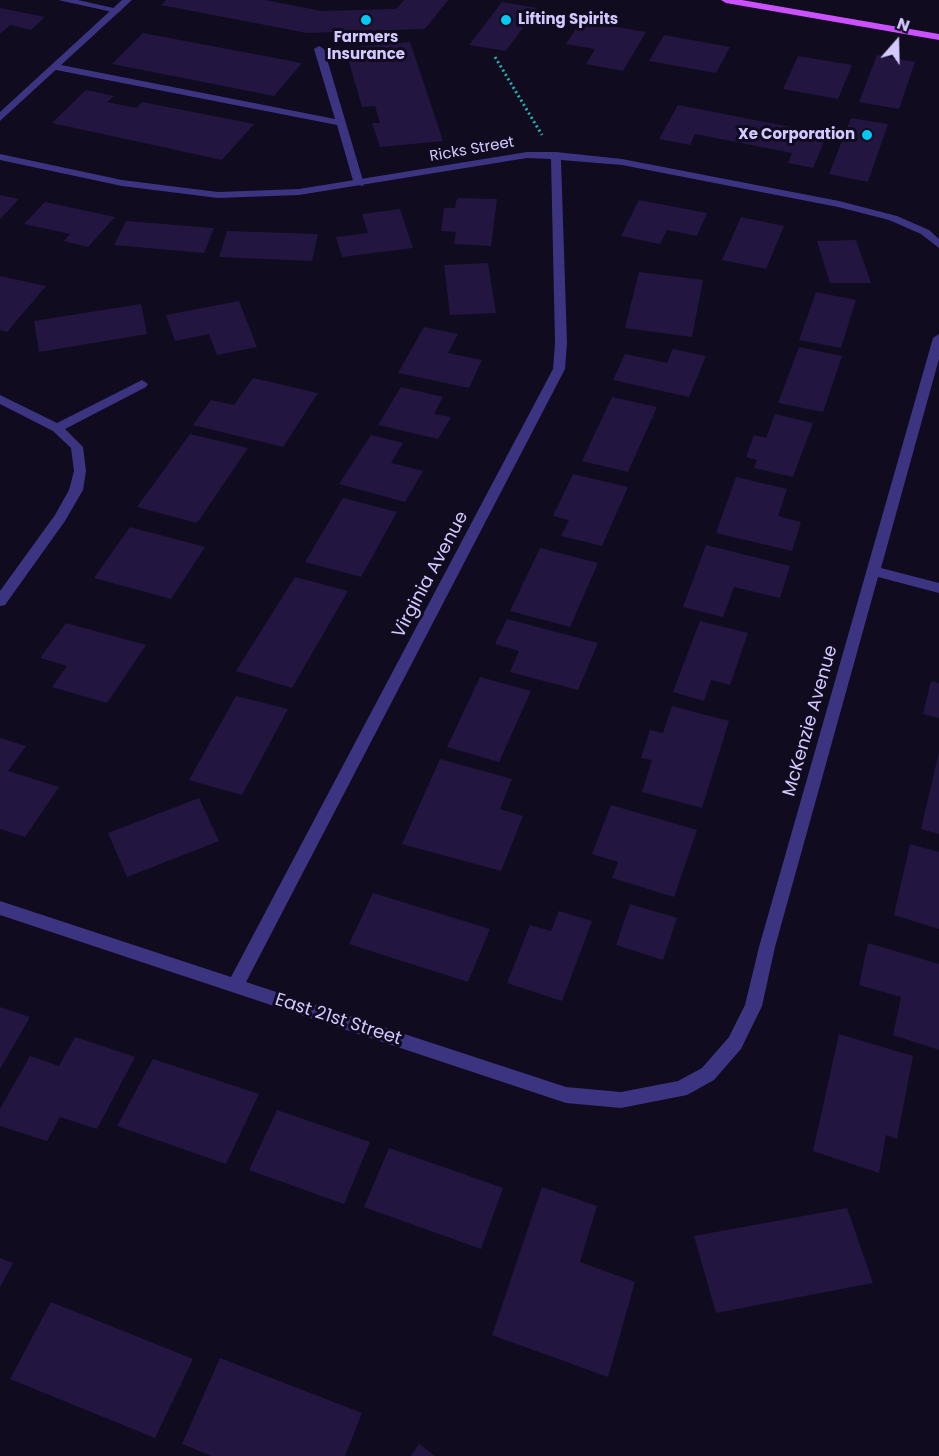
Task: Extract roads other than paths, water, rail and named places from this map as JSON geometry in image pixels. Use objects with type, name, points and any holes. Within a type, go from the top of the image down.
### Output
[{"type":"main road","points":[[726,0],[939,37]]},
{"type":"street","points":[[63,0],[117,10]]},
{"type":"street","points":[[0,118],[127,0]]},
{"type":"street","points":[[319,49],[359,184]]},
{"type":"street","points":[[56,67],[341,123]]},
{"type":"street","name":"Ricks Street","points":[[0,157],[122,183],[218,195],[300,192],[527,155],[556,155],[622,162],[839,204],[893,218],[925,232],[939,245]]},
{"type":"street","name":"Virginia Avenue","points":[[235,986],[559,369],[561,343],[556,155]]},
{"type":"street","name":"McKenzie Avenue","points":[[681,1089],[708,1074],[735,1043],[753,1006],[767,947],[939,338]]},
{"type":"street","points":[[57,428],[142,384]]},
{"type":"street","points":[[0,399],[57,428],[76,447],[80,471],[76,490],[60,518],[0,601]]},
{"type":"street","points":[[873,572],[939,588]]},
{"type":"street","name":"East 21st Street","points":[[0,908],[566,1095],[621,1101],[681,1089]]},
{"type":"place","name":"Farmers Insurance","points":[[366,20]]},
{"type":"place","name":"Lifting Spirits","points":[[506,20]]},
{"type":"place","name":"Xe Corporation","points":[[867,135]]}]
